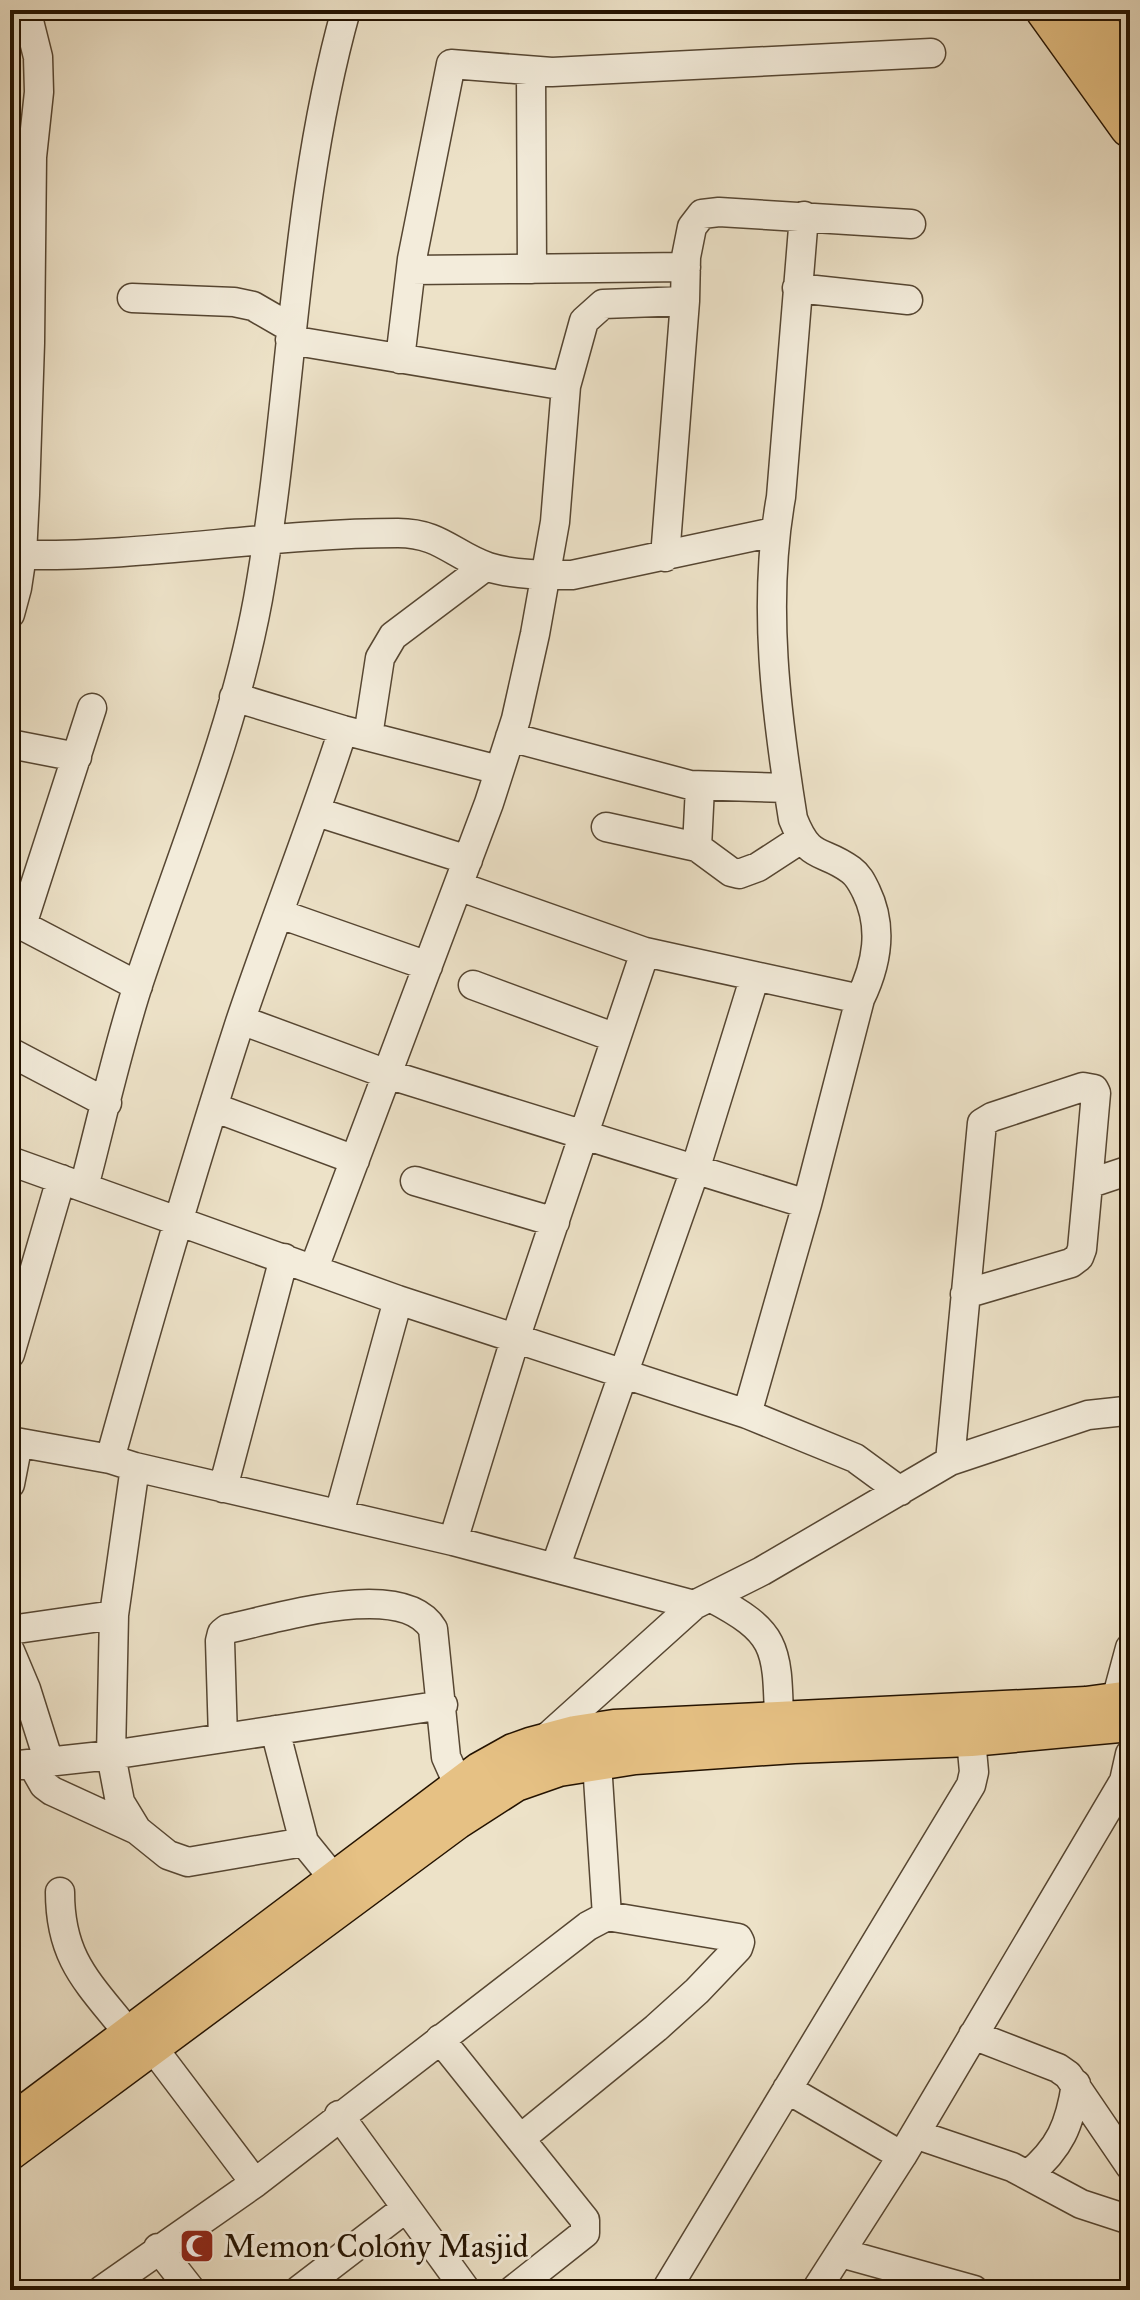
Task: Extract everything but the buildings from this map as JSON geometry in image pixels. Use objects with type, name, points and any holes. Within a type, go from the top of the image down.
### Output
[{"type":"highway","points":[[1046,10],[1125,101]]},
{"type":"highway","points":[[1086,10],[1125,101]]},
{"type":"main road","points":[[10,2153],[334,1879],[459,1786],[513,1751],[543,1741],[614,1727],[1086,1704],[1125,1707]]},
{"type":"main road","points":[[10,2123],[141,2041],[516,1784],[559,1769],[635,1757],[971,1739],[1125,1707]]},
{"type":"street","points":[[12,596],[22,555],[30,372],[32,157],[39,92],[38,57],[28,17],[22,10]]},
{"type":"street","points":[[10,1354],[72,1183],[107,1103],[138,986],[234,697],[257,600],[266,539],[302,235],[333,56],[346,10]]},
{"type":"street","points":[[400,359],[411,270],[451,64],[531,73],[931,53]]},
{"type":"street","points":[[531,73],[532,269]]},
{"type":"street","points":[[665,557],[686,267],[692,227],[702,214],[719,212],[911,224]]},
{"type":"street","points":[[747,1414],[878,940],[869,898],[860,879],[850,869],[812,850],[801,839],[793,819],[788,788],[771,615],[774,532],[781,497],[804,216]]},
{"type":"street","points":[[411,270],[686,267]]},
{"type":"street","points":[[797,288],[908,300]]},
{"type":"street","points":[[132,298],[234,302],[253,306],[290,334],[400,359],[566,386]]},
{"type":"street","points":[[314,1268],[463,873],[516,719],[547,575],[561,468],[566,386],[584,321],[603,304],[685,301]]},
{"type":"street","points":[[22,555],[131,553],[266,539],[410,533],[439,540],[486,566],[547,575],[603,570],[774,532]]},
{"type":"street","points":[[137,1830],[120,1802],[111,1755],[114,1615],[123,1463],[177,1219],[241,1020],[317,812],[355,733],[384,648],[393,636],[486,566]]},
{"type":"street","points":[[234,697],[355,733],[499,770]]},
{"type":"street","points":[[92,708],[16,922],[138,986]]},
{"type":"street","points":[[510,737],[700,787],[788,788]]},
{"type":"street","points":[[10,744],[77,757]]},
{"type":"street","points":[[697,847],[700,787]]},
{"type":"street","points":[[317,812],[645,952],[860,999]]},
{"type":"street","points":[[606,827],[697,847],[731,872],[739,874],[758,867],[801,839]]},
{"type":"street","points":[[280,914],[428,966]]},
{"type":"street","points":[[453,1541],[516,1336],[645,952]]},
{"type":"street","points":[[555,1568],[695,1170],[755,976]]},
{"type":"street","points":[[473,985],[616,1038]]},
{"type":"street","points":[[241,1020],[387,1074],[807,1204]]},
{"type":"street","points":[[10,1052],[107,1103]]},
{"type":"street","points":[[950,1461],[965,1294],[980,1131],[986,1120],[1083,1087],[1094,1089],[1088,1184],[1079,1257],[1071,1263],[965,1294]]},
{"type":"street","points":[[213,1107],[355,1160]]},
{"type":"street","points":[[10,1161],[398,1300],[516,1336],[747,1414],[855,1458],[900,1491]]},
{"type":"street","points":[[1088,1184],[1130,1170]]},
{"type":"street","points":[[415,1181],[555,1222]]},
{"type":"street","points":[[223,1488],[284,1258]]},
{"type":"street","points":[[339,1514],[398,1300]]},
{"type":"street","points":[[516,1784],[543,1741],[702,1601],[762,1571],[950,1461],[1088,1415],[1128,1411]]},
{"type":"street","points":[[10,1484],[14,1442],[123,1463],[702,1601],[743,1614],[757,1625],[769,1644],[777,1667],[779,1718]]},
{"type":"street","points":[[223,1738],[220,1641],[227,1629],[368,1602],[398,1606],[428,1620],[436,1641],[446,1757],[459,1786]]},
{"type":"street","points":[[10,1630],[114,1615]]},
{"type":"street","points":[[1125,1707],[1130,1648]]},
{"type":"street","points":[[10,1651],[26,1689],[30,1764],[44,1785],[52,1791],[137,1830],[168,1855],[196,1863],[304,1842]]},
{"type":"street","points":[[30,1764],[111,1755],[443,1705]]},
{"type":"street","points":[[275,1730],[304,1842],[334,1879]]},
{"type":"street","points":[[673,2287],[787,2089],[971,1785],[974,1772],[971,1739]]},
{"type":"street","points":[[597,1763],[607,1916]]},
{"type":"street","points":[[816,2290],[908,2145],[1128,1773]]},
{"type":"street","points":[[60,1892],[62,1931],[82,1975],[141,2041],[255,2183]]},
{"type":"street","points":[[102,2290],[255,2183],[564,1942],[607,1916],[738,1938],[738,1948],[687,2000],[520,2139]]},
{"type":"street","points":[[973,2035],[1058,2068],[1076,2084],[1130,2166]]},
{"type":"street","points":[[440,2039],[585,2220],[585,2233],[513,2290]]},
{"type":"street","points":[[1028,2175],[1044,2161],[1065,2130],[1076,2084]]},
{"type":"street","points":[[787,2089],[908,2145],[1012,2167],[1081,2204],[1130,2220]]},
{"type":"street","points":[[339,2115],[466,2290]]},
{"type":"street","points":[[299,2290],[406,2208]]},
{"type":"street","points":[[158,2248],[191,2290]]},
{"type":"street","points":[[841,2253],[945,2286],[974,2290]]},
{"type":"place","name":"Memon Colony Masjid","points":[[197,2246]]}]
